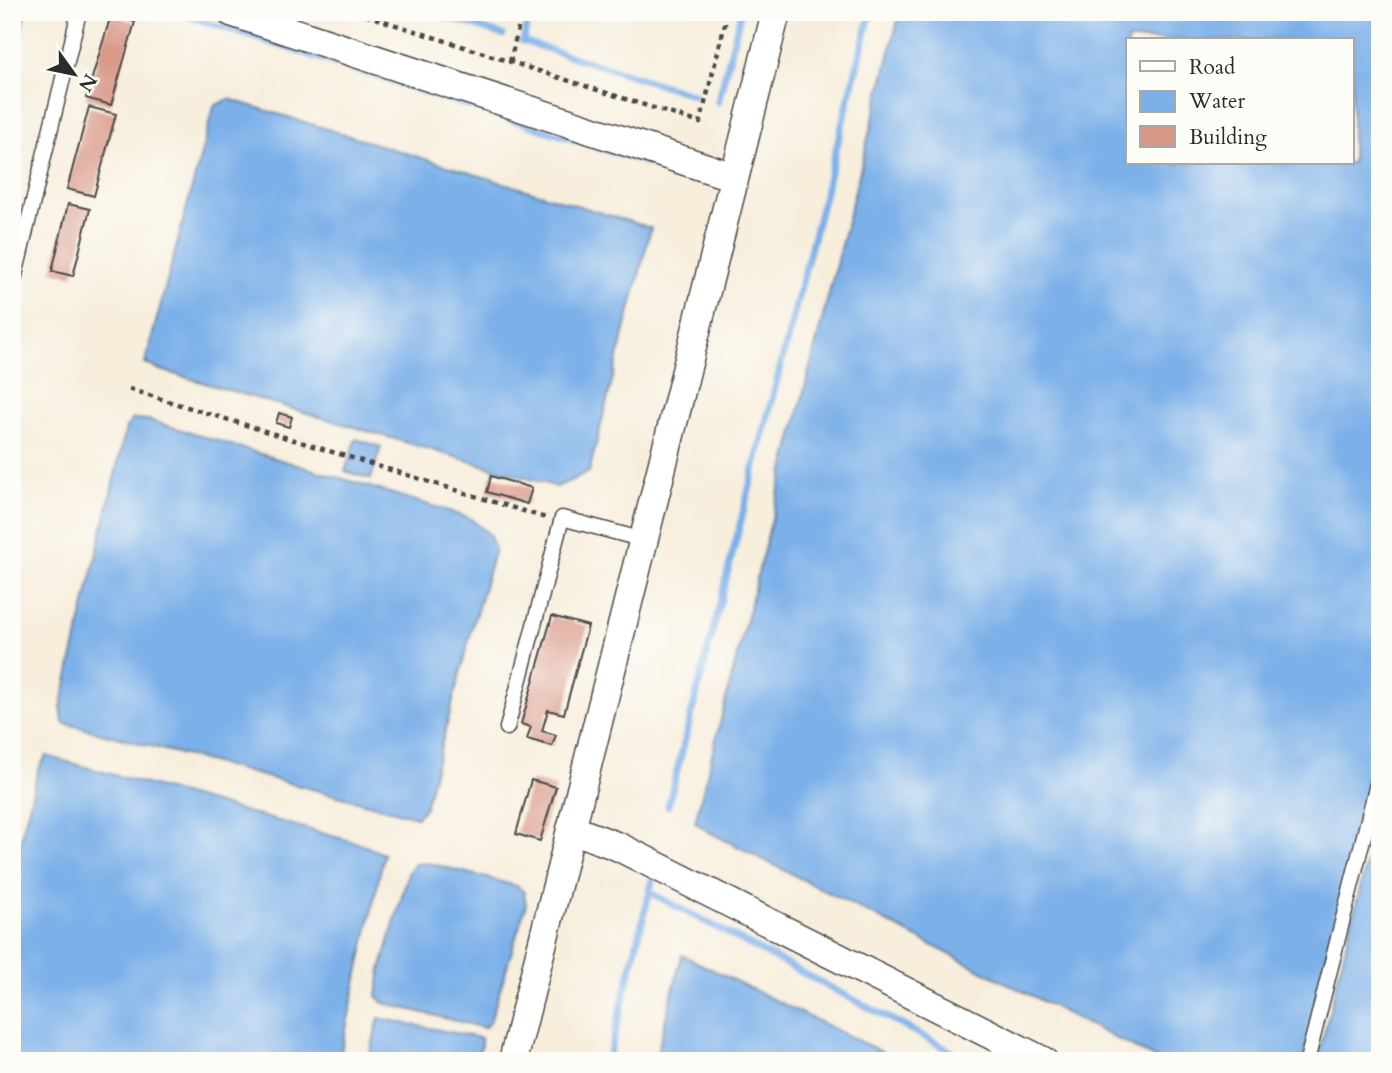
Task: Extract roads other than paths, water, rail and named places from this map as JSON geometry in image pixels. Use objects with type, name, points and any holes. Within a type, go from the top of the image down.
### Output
[{"type":"street","points":[[232,12],[734,177]]},
{"type":"street","points":[[513,1061],[776,12]]},
{"type":"street","points":[[572,829],[619,847],[1043,1061]]},
{"type":"lane","points":[[12,288],[79,12]]},
{"type":"lane","points":[[507,728],[562,518],[644,540]]},
{"type":"lane","points":[[1307,1061],[1380,772]]},
{"type":"water","points":[[12,12],[26,12],[12,69]]},
{"type":"water","points":[[900,12],[1380,12],[1380,753],[1302,1061],[1160,1061],[707,831],[695,822]]},
{"type":"water","points":[[229,99],[651,228],[589,472],[557,487],[157,369],[145,363],[214,106]]},
{"type":"water","points":[[133,419],[149,420],[449,511],[471,519],[489,534],[495,549],[425,807],[417,817],[63,723],[61,707],[126,428]]},
{"type":"water","points":[[356,439],[381,447],[371,479],[345,471]]},
{"type":"water","points":[[46,756],[361,844],[384,854],[339,1061],[12,1061],[12,874],[38,770]]},
{"type":"water","points":[[1380,808],[1380,1061],[1317,1061]]},
{"type":"water","points":[[429,863],[517,886],[524,892],[526,905],[490,1022],[484,1028],[384,1003],[377,996],[381,970],[409,871],[415,864]]},
{"type":"water","points":[[682,955],[900,1061],[655,1061]]},
{"type":"water","points":[[379,1018],[481,1038],[478,1061],[368,1061]]},
{"type":"waterway","points":[[175,12],[648,163]]},
{"type":"waterway","points":[[431,12],[503,35]]},
{"type":"waterway","points":[[523,41],[530,12]]},
{"type":"waterway","points":[[718,102],[741,12]]},
{"type":"waterway","points":[[668,806],[871,12]]},
{"type":"waterway","points":[[522,41],[694,95]]},
{"type":"waterway","points":[[608,1061],[654,874]]},
{"type":"waterway","points":[[651,893],[970,1061]]}]
